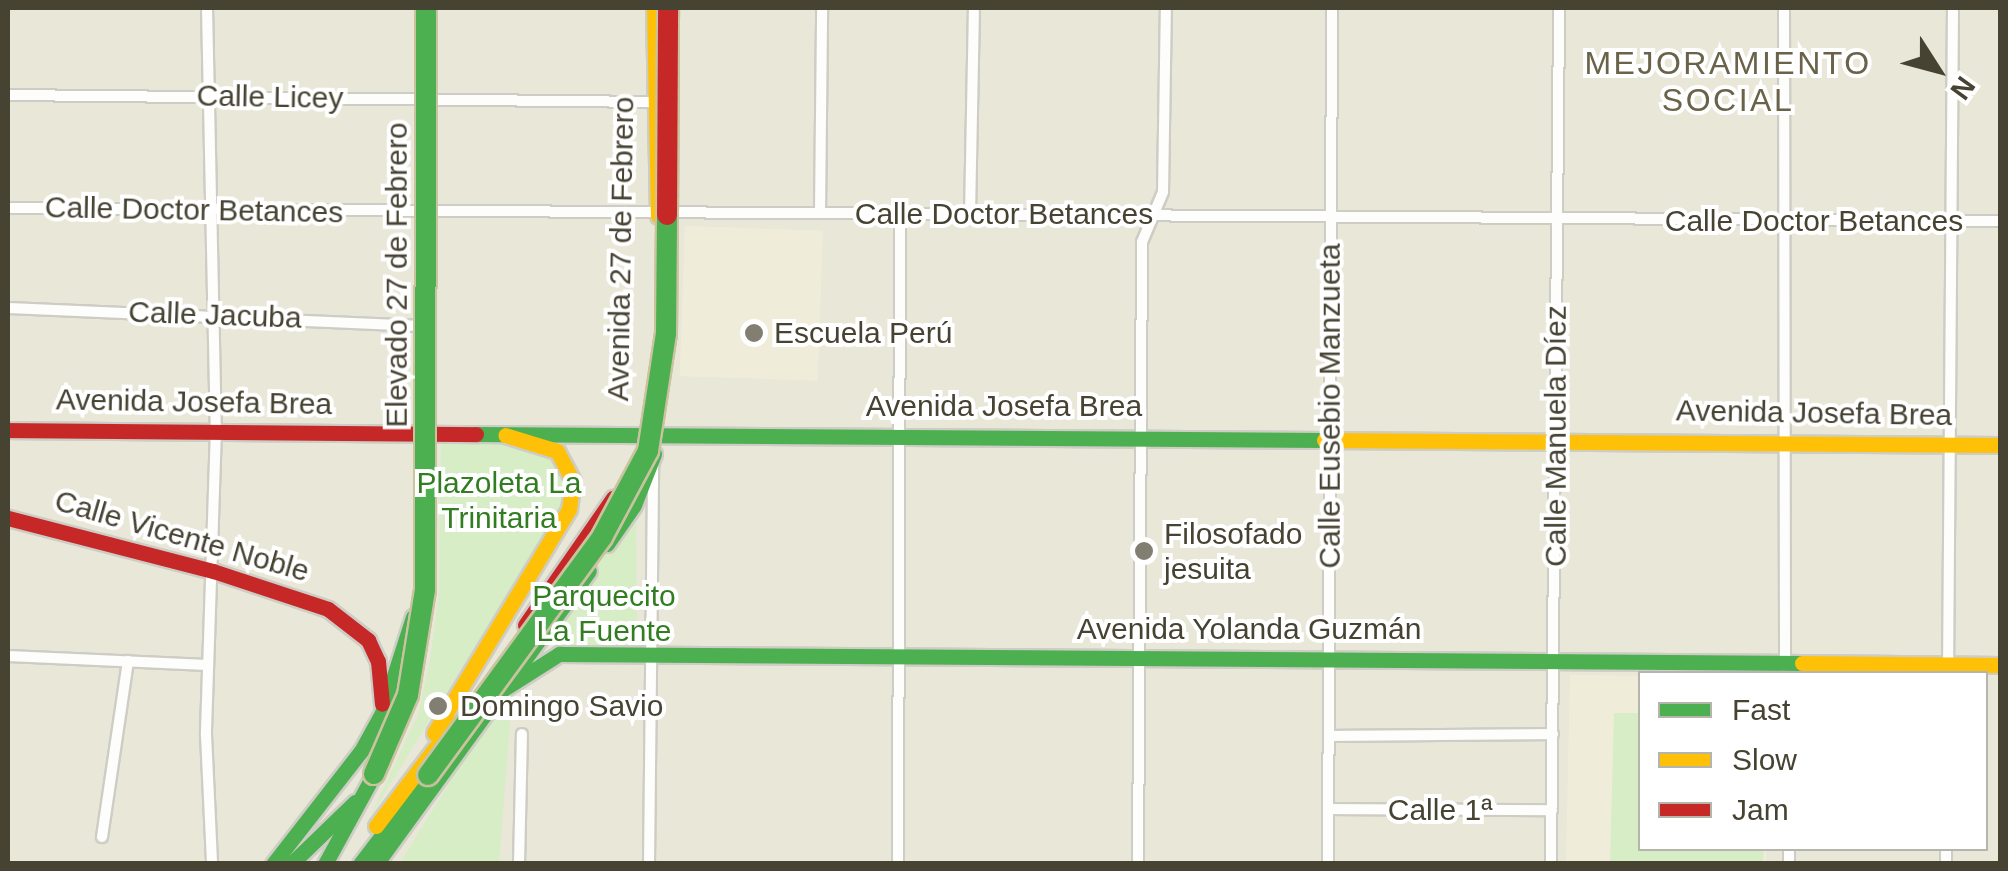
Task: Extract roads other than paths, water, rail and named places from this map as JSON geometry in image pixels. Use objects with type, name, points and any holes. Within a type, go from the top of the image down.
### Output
[{"type":"main road","points":[[273,864],[360,751],[382,712],[417,603],[423,436],[424,8]]},
{"type":"main road","name":"Elevado 27 de Febrero","points":[[348,824],[408,695],[425,590],[424,8]]},
{"type":"main road","name":"Avenida 27 de Febrero","points":[[376,826],[604,513],[651,436],[658,211],[652,102],[654,8]]},
{"type":"main road","points":[[360,864],[610,524],[648,451],[666,333],[668,8]]},
{"type":"main road","name":"Avenida Josefa Brea","points":[[8,430],[2000,445]]},
{"type":"main road","points":[[348,864],[376,826],[570,509],[573,481],[557,451],[505,434]]},
{"type":"main road","points":[[376,864],[507,687],[634,505],[653,458],[651,436]]},
{"type":"main road","name":"Calle Vicente Noble","points":[[8,518],[213,571],[352,623],[378,662],[382,712]]},
{"type":"main road","name":"Avenida Yolanda Guzmán","points":[[507,687],[559,654],[655,658],[1554,659],[1948,669],[2000,665]]},
{"type":"main road","points":[[291,864],[364,794]]},
{"type":"main road","points":[[386,864],[409,799]]},
{"type":"main road","points":[[316,864],[348,824]]},
{"type":"main road","points":[[325,864],[348,824]]},
{"type":"street","points":[[206,8],[216,429],[208,666],[212,863]]},
{"type":"street","points":[[820,212],[822,8]]},
{"type":"street","points":[[970,215],[974,8]]},
{"type":"street","points":[[1138,864],[1142,242],[1163,192],[1166,8]]},
{"type":"street","name":"Calle Eusebio Manzueta","points":[[1328,864],[1332,8]]},
{"type":"street","name":"Calle Manuela Díez","points":[[1551,864],[1558,440],[1559,8]]},
{"type":"street","points":[[1784,8],[1785,667]]},
{"type":"street","points":[[1948,669],[1953,8]]},
{"type":"street","name":"Calle Licey","points":[[8,95],[652,102]]},
{"type":"street","name":"Calle Doctor Betances","points":[[8,208],[2000,221]]},
{"type":"street","points":[[898,864],[903,436],[900,215]]},
{"type":"street","name":"Calle Jacuba","points":[[8,308],[212,313],[422,326]]},
{"type":"street","points":[[650,864],[655,658],[653,458]]},
{"type":"street","points":[[8,656],[208,666]]},
{"type":"street","points":[[102,837],[128,660]]},
{"type":"street","points":[[518,864],[522,734]]},
{"type":"street","points":[[1330,736],[1552,734]]},
{"type":"street","name":"Calle 1ª","points":[[1328,809],[1552,810]]},
{"type":"place","name":"Escuela Perú","points":[[754,333]]},
{"type":"place","name":"Filosofado jesuita","points":[[1144,551]]},
{"type":"place","name":"Domingo Savio","points":[[438,706]]},
{"type":"district","name":"MEJORAMIENTO SOCIAL","points":[[1728,82]]},
{"type":"park label","name":"Plazoleta La Trinitaria","points":[[499,500]]},
{"type":"park label","name":"Parquecito La Fuente","points":[[604,613]]}]
